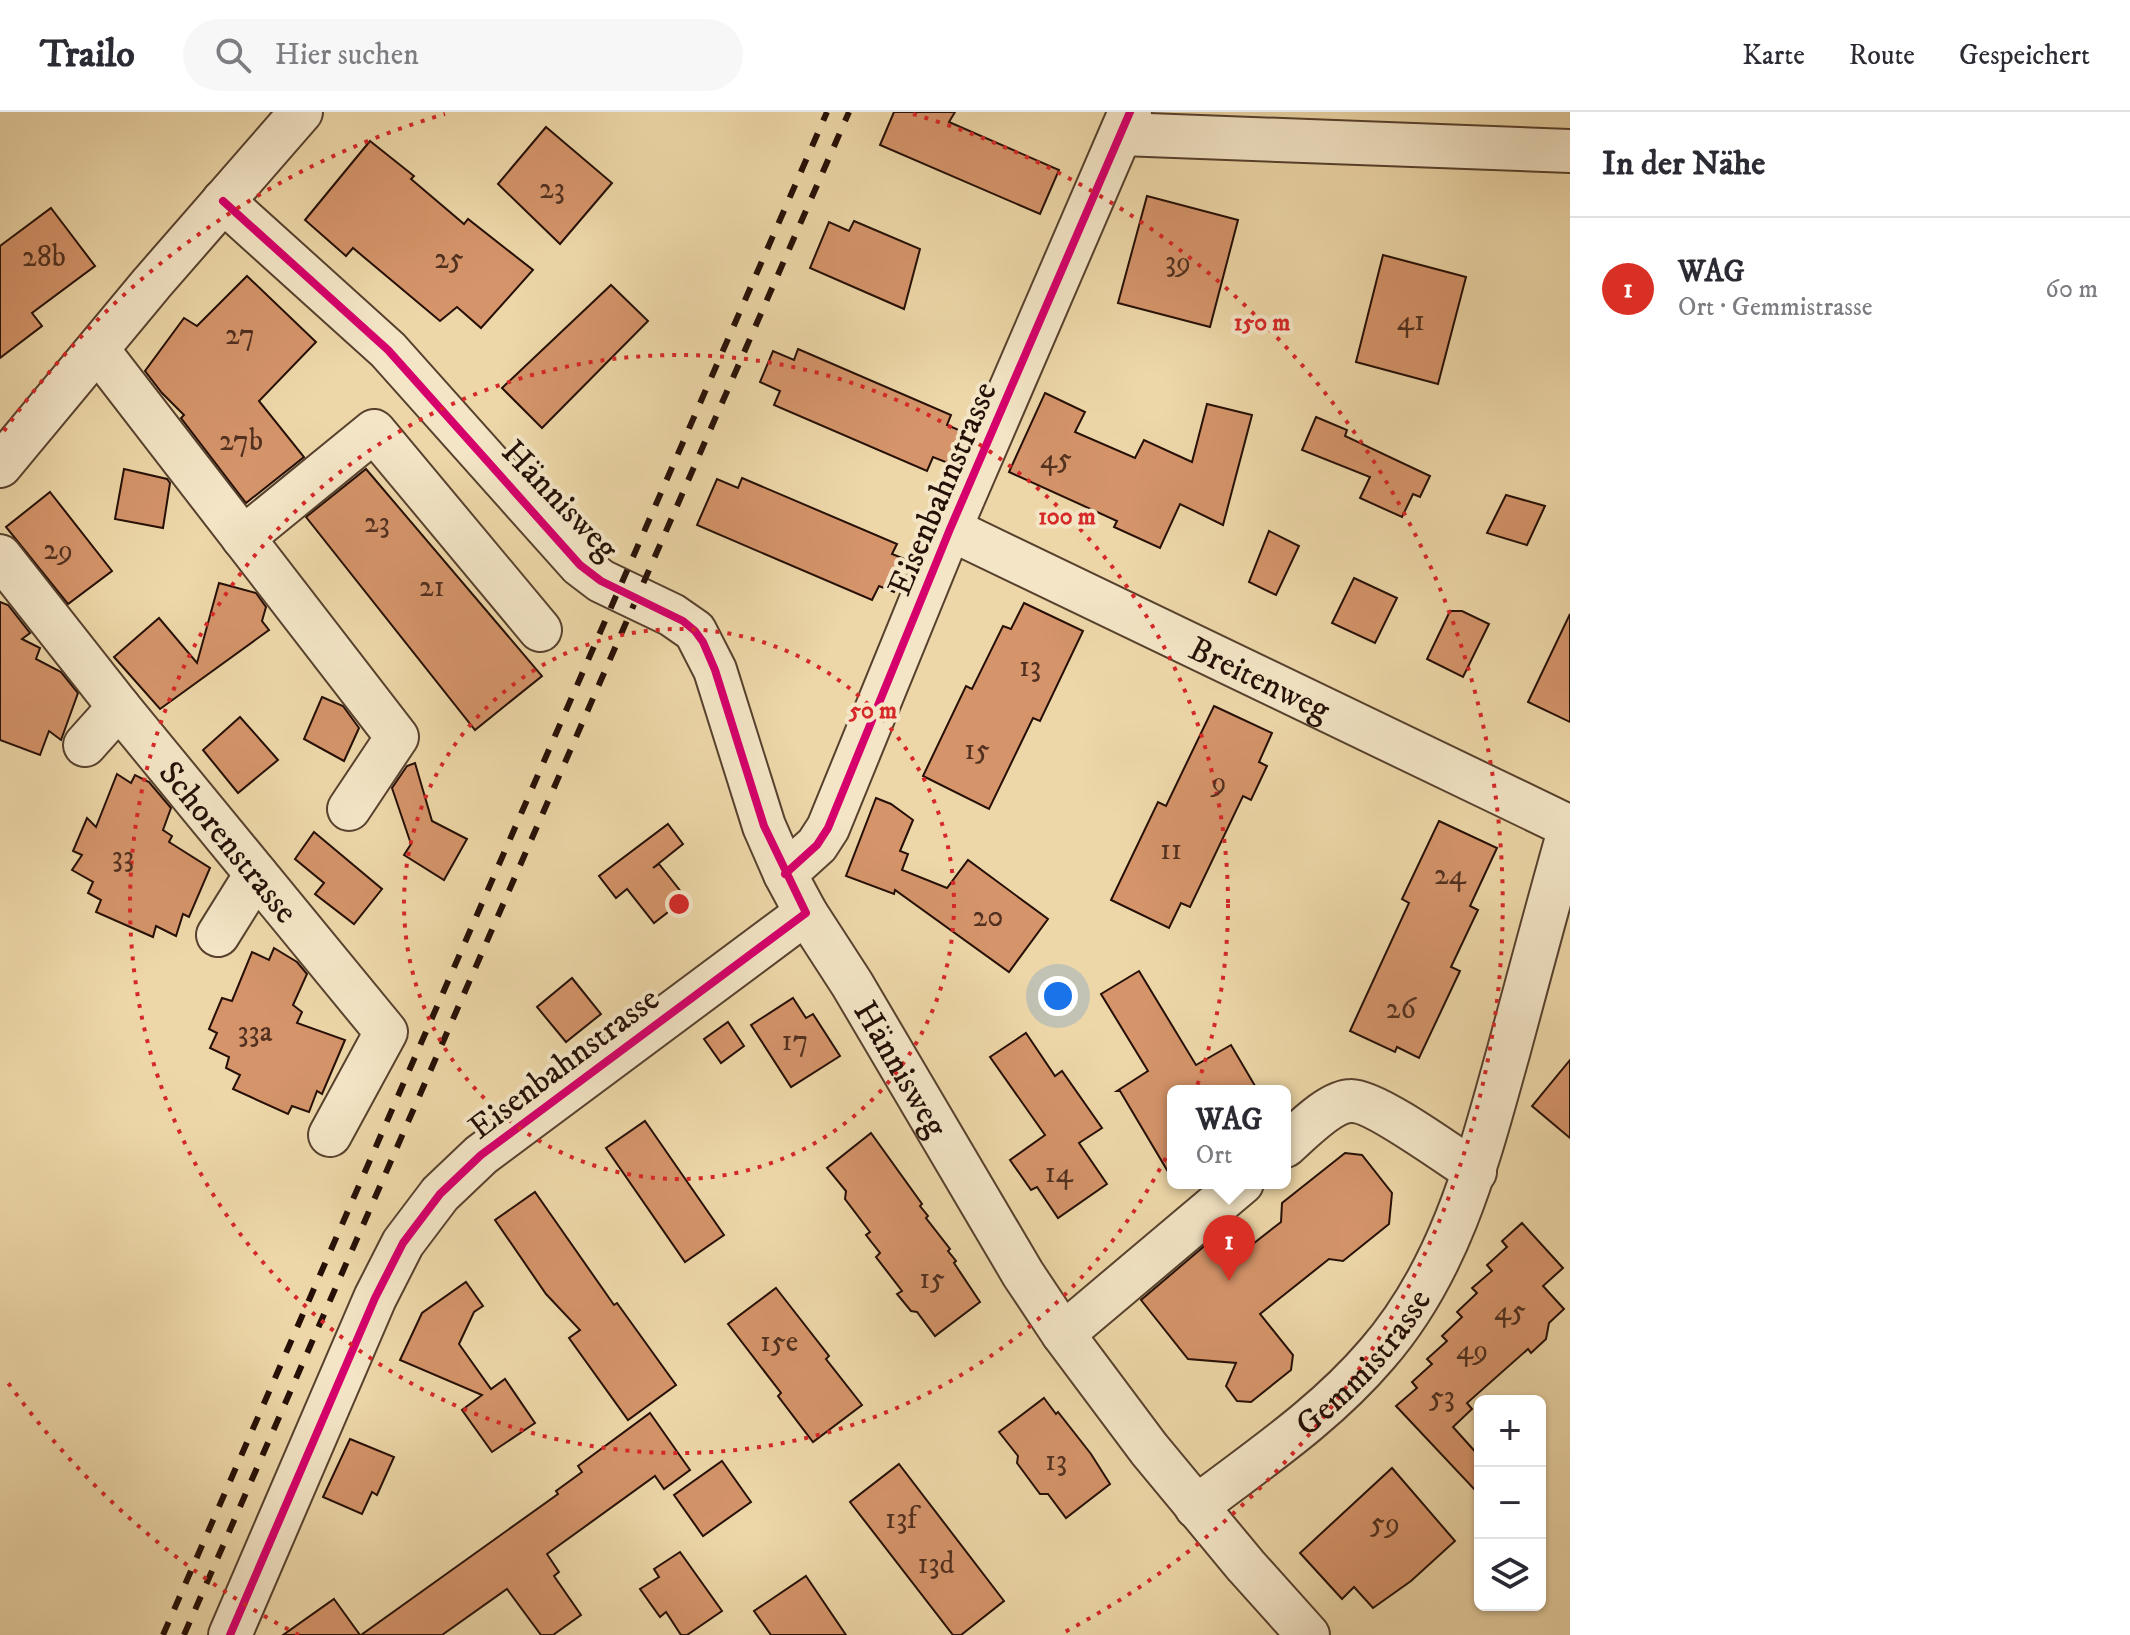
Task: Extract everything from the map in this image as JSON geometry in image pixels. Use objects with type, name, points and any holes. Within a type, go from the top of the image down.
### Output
[{"type":"street","points":[[0,466],[301,112]]},
{"type":"street","name":"Eisenbahnstrasse","points":[[785,874],[817,845],[828,828],[950,529],[1126,123],[1570,151]]},
{"type":"street","name":"Hännisweg","points":[[223,201],[388,350],[580,565],[601,581],[672,615],[695,631],[712,663],[764,826],[785,874],[985,1212],[1063,1334],[1196,1507],[1308,1635]]},
{"type":"street","points":[[98,350],[397,737],[349,809]]},
{"type":"street","points":[[243,538],[374,431],[540,630]]},
{"type":"street","name":"Breitenweg","points":[[950,529],[1570,827]]},
{"type":"street","name":"Schorenstrasse","points":[[0,556],[119,707],[386,1032],[330,1135]]},
{"type":"street","points":[[85,745],[119,707]]},
{"type":"street","name":"Gemmistrasse","points":[[1196,1507],[1303,1426],[1341,1392],[1379,1352],[1438,1262],[1475,1172],[1570,827]]},
{"type":"street","points":[[218,935],[256,874]]},
{"type":"street","name":"Eisenbahnstrasse","points":[[230,1635],[375,1298],[403,1243],[440,1194],[481,1155],[806,913]]},
{"type":"street","points":[[1291,1141],[1330,1109],[1351,1101],[1373,1107],[1475,1172]]},
{"type":"street","points":[[1063,1334],[1235,1189]]},
{"type":"building","points":[[894,112],[955,112],[949,122],[1059,170],[1040,214],[880,145]]},
{"type":"building","points":[[546,127],[612,183],[560,244],[498,184]]},
{"type":"building","points":[[370,141],[414,176],[411,179],[464,224],[468,219],[533,270],[481,328],[457,307],[440,321],[353,248],[346,256],[305,220]]},
{"type":"building","points":[[1147,196],[1238,220],[1210,327],[1118,303]]},
{"type":"building","points":[[51,208],[95,266],[32,313],[42,326],[0,358],[0,246]]},
{"type":"building","points":[[854,221],[920,249],[904,309],[810,268],[829,222],[849,231]]},
{"type":"building","points":[[1383,255],[1466,277],[1438,384],[1356,362]]},
{"type":"building","points":[[247,276],[316,342],[259,401],[304,457],[246,503],[181,418],[184,415],[145,371],[184,318],[197,326]]},
{"type":"building","points":[[611,285],[648,321],[542,428],[502,388]]},
{"type":"building","points":[[798,349],[951,415],[947,425],[961,431],[948,463],[933,457],[927,471],[774,405],[780,391],[760,382],[773,351],[794,360]]},
{"type":"building","points":[[1045,393],[1085,412],[1075,432],[1135,458],[1144,440],[1192,462],[1207,404],[1252,415],[1223,525],[1180,504],[1160,548],[1114,527],[1117,521],[1009,472]]},
{"type":"building","points":[[1316,417],[1347,430],[1345,436],[1430,476],[1420,497],[1413,494],[1402,517],[1360,498],[1370,477],[1302,450]]},
{"type":"building","points":[[124,469],[167,479],[170,483],[163,528],[115,519]]},
{"type":"building","points":[[366,469],[542,676],[475,730],[306,517]]},
{"type":"building","points":[[742,478],[897,544],[892,554],[907,560],[894,592],[879,586],[872,600],[697,525],[717,479],[738,488]]},
{"type":"building","points":[[50,492],[112,571],[68,604],[6,527]]},
{"type":"building","points":[[1506,495],[1545,506],[1527,545],[1487,533]]},
{"type":"building","points":[[1269,531],[1299,546],[1276,595],[1249,582]]},
{"type":"building","points":[[1354,578],[1397,598],[1375,643],[1332,623]]},
{"type":"building","points":[[219,583],[256,593],[266,607],[262,621],[269,630],[160,709],[114,657],[159,618],[197,663]]},
{"type":"building","points":[[0,602],[8,605],[30,633],[22,639],[40,648],[36,659],[61,672],[78,693],[61,740],[49,731],[40,755],[0,740]]},
{"type":"building","points":[[1024,603],[1083,631],[1040,721],[1033,718],[989,809],[923,776],[966,686],[972,689],[1003,626],[1011,629]]},
{"type":"building","points":[[1450,611],[1462,611],[1489,624],[1463,677],[1427,659]]},
{"type":"building","points":[[1570,614],[1570,722],[1528,702]]},
{"type":"building","points":[[322,697],[343,706],[359,728],[344,761],[304,739]]},
{"type":"building","points":[[1214,706],[1272,733],[1259,762],[1267,766],[1251,800],[1243,796],[1190,907],[1181,903],[1169,928],[1111,900],[1158,802],[1166,806]]},
{"type":"building","points":[[240,717],[278,760],[238,793],[203,750]]},
{"type":"building","points":[[415,763],[432,821],[467,839],[444,880],[404,855],[411,844],[392,788],[407,766]]},
{"type":"building","points":[[117,774],[131,783],[135,775],[149,782],[171,808],[163,830],[172,836],[169,842],[210,868],[189,917],[183,914],[176,936],[156,926],[153,937],[96,912],[101,900],[88,893],[93,882],[72,870],[82,855],[73,851],[87,818],[96,827]]},
{"type":"building","points":[[876,798],[891,804],[913,820],[900,851],[908,854],[902,870],[947,888],[968,860],[1048,919],[1009,972],[895,890],[894,894],[846,876]]},
{"type":"building","points":[[1439,821],[1497,848],[1470,906],[1478,910],[1451,967],[1460,971],[1419,1058],[1397,1047],[1395,1052],[1350,1031],[1409,903],[1402,899]]},
{"type":"building","points":[[668,824],[683,844],[653,868],[659,864],[686,898],[654,923],[627,889],[616,898],[599,876]]},
{"type":"building","points":[[314,832],[382,889],[354,924],[315,894],[324,883],[295,859]]},
{"type":"building","points":[[274,948],[297,962],[307,974],[293,1005],[302,1012],[297,1023],[345,1040],[322,1094],[317,1091],[309,1112],[292,1106],[288,1114],[233,1089],[240,1075],[226,1068],[229,1057],[210,1048],[217,1033],[209,1029],[222,998],[232,1001],[252,952],[269,960]]},
{"type":"building","points":[[1139,971],[1196,1065],[1231,1045],[1254,1085],[1167,1085],[1167,1170],[1120,1091],[1117,1091],[1148,1071],[1101,994]]},
{"type":"building","points":[[572,978],[601,1014],[566,1042],[537,1007]]},
{"type":"building","points":[[793,998],[806,1018],[813,1014],[840,1056],[791,1087],[751,1025]]},
{"type":"building","points":[[728,1022],[744,1046],[721,1063],[704,1039]]},
{"type":"building","points":[[1026,1033],[1055,1076],[1062,1071],[1102,1128],[1079,1143],[1107,1184],[1058,1218],[1037,1187],[1031,1190],[1010,1160],[1045,1135],[990,1057]]},
{"type":"building","points":[[1570,1060],[1570,1138],[1532,1106]]},
{"type":"building","points":[[645,1121],[724,1235],[685,1262],[606,1148]]},
{"type":"building","points":[[871,1133],[922,1204],[920,1206],[928,1216],[926,1218],[950,1249],[948,1251],[956,1261],[954,1263],[980,1302],[935,1336],[917,1312],[911,1311],[897,1294],[902,1291],[876,1257],[880,1253],[866,1235],[870,1232],[845,1199],[846,1191],[827,1168]]},
{"type":"building","points":[[1345,1153],[1362,1155],[1392,1193],[1389,1224],[1343,1261],[1329,1259],[1260,1314],[1293,1355],[1291,1370],[1251,1402],[1237,1401],[1226,1386],[1236,1363],[1188,1359],[1141,1300],[1222,1231],[1240,1254],[1281,1222],[1282,1203]]},
{"type":"building","points":[[535,1192],[614,1305],[617,1303],[676,1385],[628,1420],[569,1338],[580,1330],[546,1294],[495,1220]]},
{"type":"building","points":[[1522,1223],[1563,1268],[1543,1286],[1564,1309],[1549,1323],[1546,1339],[1531,1353],[1528,1349],[1474,1395],[1467,1403],[1472,1409],[1453,1427],[1474,1450],[1474,1489],[1396,1406],[1417,1388],[1412,1382],[1432,1364],[1427,1359],[1447,1341],[1442,1336],[1462,1317],[1457,1312],[1477,1293],[1472,1288],[1492,1271],[1487,1265],[1507,1247],[1502,1241]]},
{"type":"building","points":[[466,1282],[483,1306],[474,1312],[459,1344],[491,1389],[505,1379],[535,1423],[492,1452],[462,1410],[482,1395],[400,1360],[422,1313]]},
{"type":"building","points":[[776,1288],[829,1356],[826,1359],[862,1405],[813,1442],[778,1396],[781,1393],[728,1324]]},
{"type":"building","points":[[1044,1398],[1091,1454],[1110,1484],[1066,1518],[1048,1494],[1040,1494],[1017,1463],[1018,1456],[999,1432]]},
{"type":"building","points":[[650,1413],[690,1470],[664,1489],[655,1476],[547,1554],[559,1572],[554,1576],[581,1615],[553,1635],[541,1635],[507,1589],[442,1635],[361,1635],[558,1494],[556,1491],[582,1472],[578,1466]]},
{"type":"building","points":[[350,1439],[394,1457],[377,1495],[372,1492],[362,1514],[323,1497]]},
{"type":"building","points":[[722,1461],[751,1502],[703,1536],[674,1495]]},
{"type":"building","points":[[899,1464],[1004,1601],[961,1635],[953,1635],[850,1502]]},
{"type":"building","points":[[1392,1468],[1455,1541],[1411,1581],[1373,1608],[1354,1587],[1342,1599],[1300,1553]]},
{"type":"building","points":[[680,1552],[722,1611],[687,1635],[681,1635],[666,1612],[660,1617],[640,1589],[659,1577],[654,1569]]},
{"type":"building","points":[[806,1576],[846,1635],[771,1635],[754,1611]]},
{"type":"building","points":[[334,1599],[360,1635],[283,1635]]},
{"type":"railway","points":[[163,1635],[827,112]]},
{"type":"railway","points":[[184,1635],[849,112]]},
{"type":"cycle path","points":[[785,874],[817,845],[828,828],[950,529],[1130,112]]},
{"type":"cycle path","points":[[223,201],[388,350],[580,565],[601,581],[683,621],[695,631],[715,670],[764,826],[806,913],[481,1155],[440,1194],[403,1243],[375,1298],[230,1635]]},
{"type":"place","name":"WAG","points":[[1229,1281]]}]
